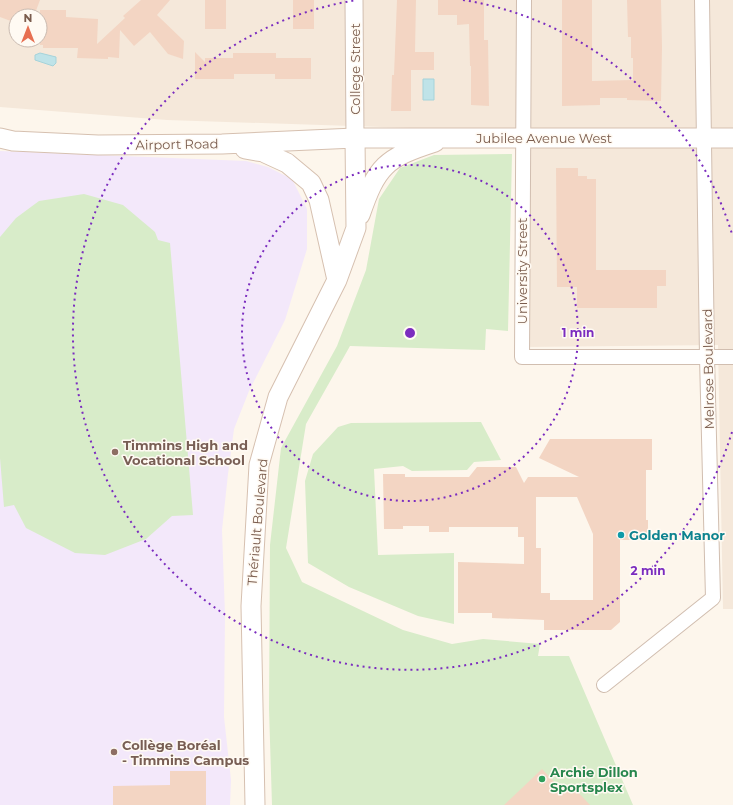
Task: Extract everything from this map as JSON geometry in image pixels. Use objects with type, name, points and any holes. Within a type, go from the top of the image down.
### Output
[{"type":"main road","points":[[356,228],[371,184],[384,165],[404,153],[451,137]]},
{"type":"main road","name":"Airport Road","points":[[0,138],[13,141],[98,145],[222,144],[355,138]]},
{"type":"main road","name":"Jubilee Avenue West","points":[[355,138],[733,138]]},
{"type":"main road","name":"Thériault Boulevard","points":[[255,805],[251,606],[259,465],[278,397],[337,280],[356,228],[355,138]]},
{"type":"main road","points":[[222,144],[269,155],[287,163],[312,183],[322,212],[337,280]]},
{"type":"street","name":"College Street","points":[[354,0],[355,138]]},
{"type":"street","name":"University Street","points":[[524,0],[522,138],[522,357],[707,357]]},
{"type":"street","name":"Melrose Boulevard","points":[[604,685],[713,598],[707,357],[702,0]]},
{"type":"street","points":[[707,357],[733,358]]},
{"type":"shaded area","points":[[0,0],[733,0],[733,609],[723,609],[718,345],[526,347],[514,129],[412,128],[167,120],[0,107]]},
{"type":"shaded area","name":"Timmins High and Vocational School","points":[[0,151],[246,161],[268,167],[292,179],[307,209],[307,249],[285,320],[249,391],[234,429],[228,474],[222,530],[225,615],[224,717],[231,780],[230,805],[0,805]]},
{"type":"green space","points":[[512,154],[508,331],[486,329],[485,350],[350,346],[306,424],[286,548],[302,582],[403,630],[452,644],[483,639],[540,644],[538,656],[569,656],[633,805],[272,805],[269,709],[270,545],[281,448],[337,346],[366,270],[379,199],[400,168],[434,155]]},
{"type":"green space","points":[[84,194],[123,205],[155,232],[158,240],[170,243],[193,515],[172,516],[146,539],[105,555],[75,553],[26,528],[14,505],[4,507],[0,458],[0,237],[16,218],[39,201]]},
{"type":"green space","points":[[481,422],[501,460],[474,462],[467,470],[412,471],[403,466],[374,469],[378,555],[454,553],[454,624],[418,616],[349,587],[308,563],[305,481],[313,454],[338,427],[351,423]]},
{"type":"water","points":[[40,53],[56,57],[56,63],[53,66],[35,60],[35,55]]},
{"type":"water","points":[[423,79],[434,79],[434,100],[423,100]]},
{"type":"building","points":[[0,0],[40,0],[37,8],[8,8],[8,20],[0,17]]},
{"type":"building","points":[[141,0],[170,0],[157,15],[184,41],[183,59],[168,54],[150,32],[134,46],[120,30],[119,58],[77,58],[78,48],[48,48],[48,10],[66,10],[66,17],[98,19],[97,44],[125,18],[123,16]]},
{"type":"building","points":[[205,0],[226,0],[226,29],[205,29]]},
{"type":"building","points":[[293,0],[314,0],[314,29],[293,29]]},
{"type":"building","points":[[397,0],[416,0],[415,52],[434,52],[434,70],[411,70],[411,111],[391,111]]},
{"type":"building","points":[[438,0],[484,0],[484,40],[488,40],[489,106],[471,105],[469,24],[457,25],[457,15],[438,15]]},
{"type":"building","points":[[562,0],[592,0],[592,81],[633,80],[631,37],[628,37],[627,0],[661,0],[661,101],[627,100],[627,98],[600,98],[600,105],[562,106]]},
{"type":"building","points":[[195,52],[205,62],[205,58],[233,58],[233,53],[276,53],[276,58],[311,58],[311,79],[275,79],[275,74],[234,74],[234,79],[195,79]]},
{"type":"building","points":[[556,168],[578,168],[578,176],[587,176],[587,179],[596,179],[596,270],[666,270],[666,286],[657,286],[657,308],[577,308],[577,287],[557,287]]},
{"type":"building","name":"Golden Manor","points":[[550,439],[652,439],[652,470],[646,470],[646,520],[648,520],[648,540],[620,540],[620,622],[611,630],[544,630],[544,620],[492,618],[492,613],[458,613],[458,562],[524,564],[524,537],[518,537],[518,527],[449,527],[449,532],[429,532],[429,526],[403,526],[403,529],[384,529],[383,474],[405,474],[405,477],[469,477],[477,467],[516,467],[524,483],[528,477],[579,477],[539,458]],"holes":[[[536,497],[577,497],[593,534],[593,600],[550,600],[550,593],[541,593],[541,548],[536,548]]]},
{"type":"building","name":"Archie Dillon Sportsplex","points":[[542,769],[561,789],[576,790],[590,805],[504,805]]},
{"type":"building","points":[[170,771],[206,771],[206,805],[113,805],[113,786],[170,785]]},
{"type":"place","name":"Timmins High and Vocational School","points":[[115,452]]},
{"type":"place","name":"Golden Manor","points":[[621,535]]},
{"type":"place","name":"Collège Boréal - Timmins Campus","points":[[114,752]]},
{"type":"place","name":"Archie Dillon Sportsplex","points":[[542,779]]}]
